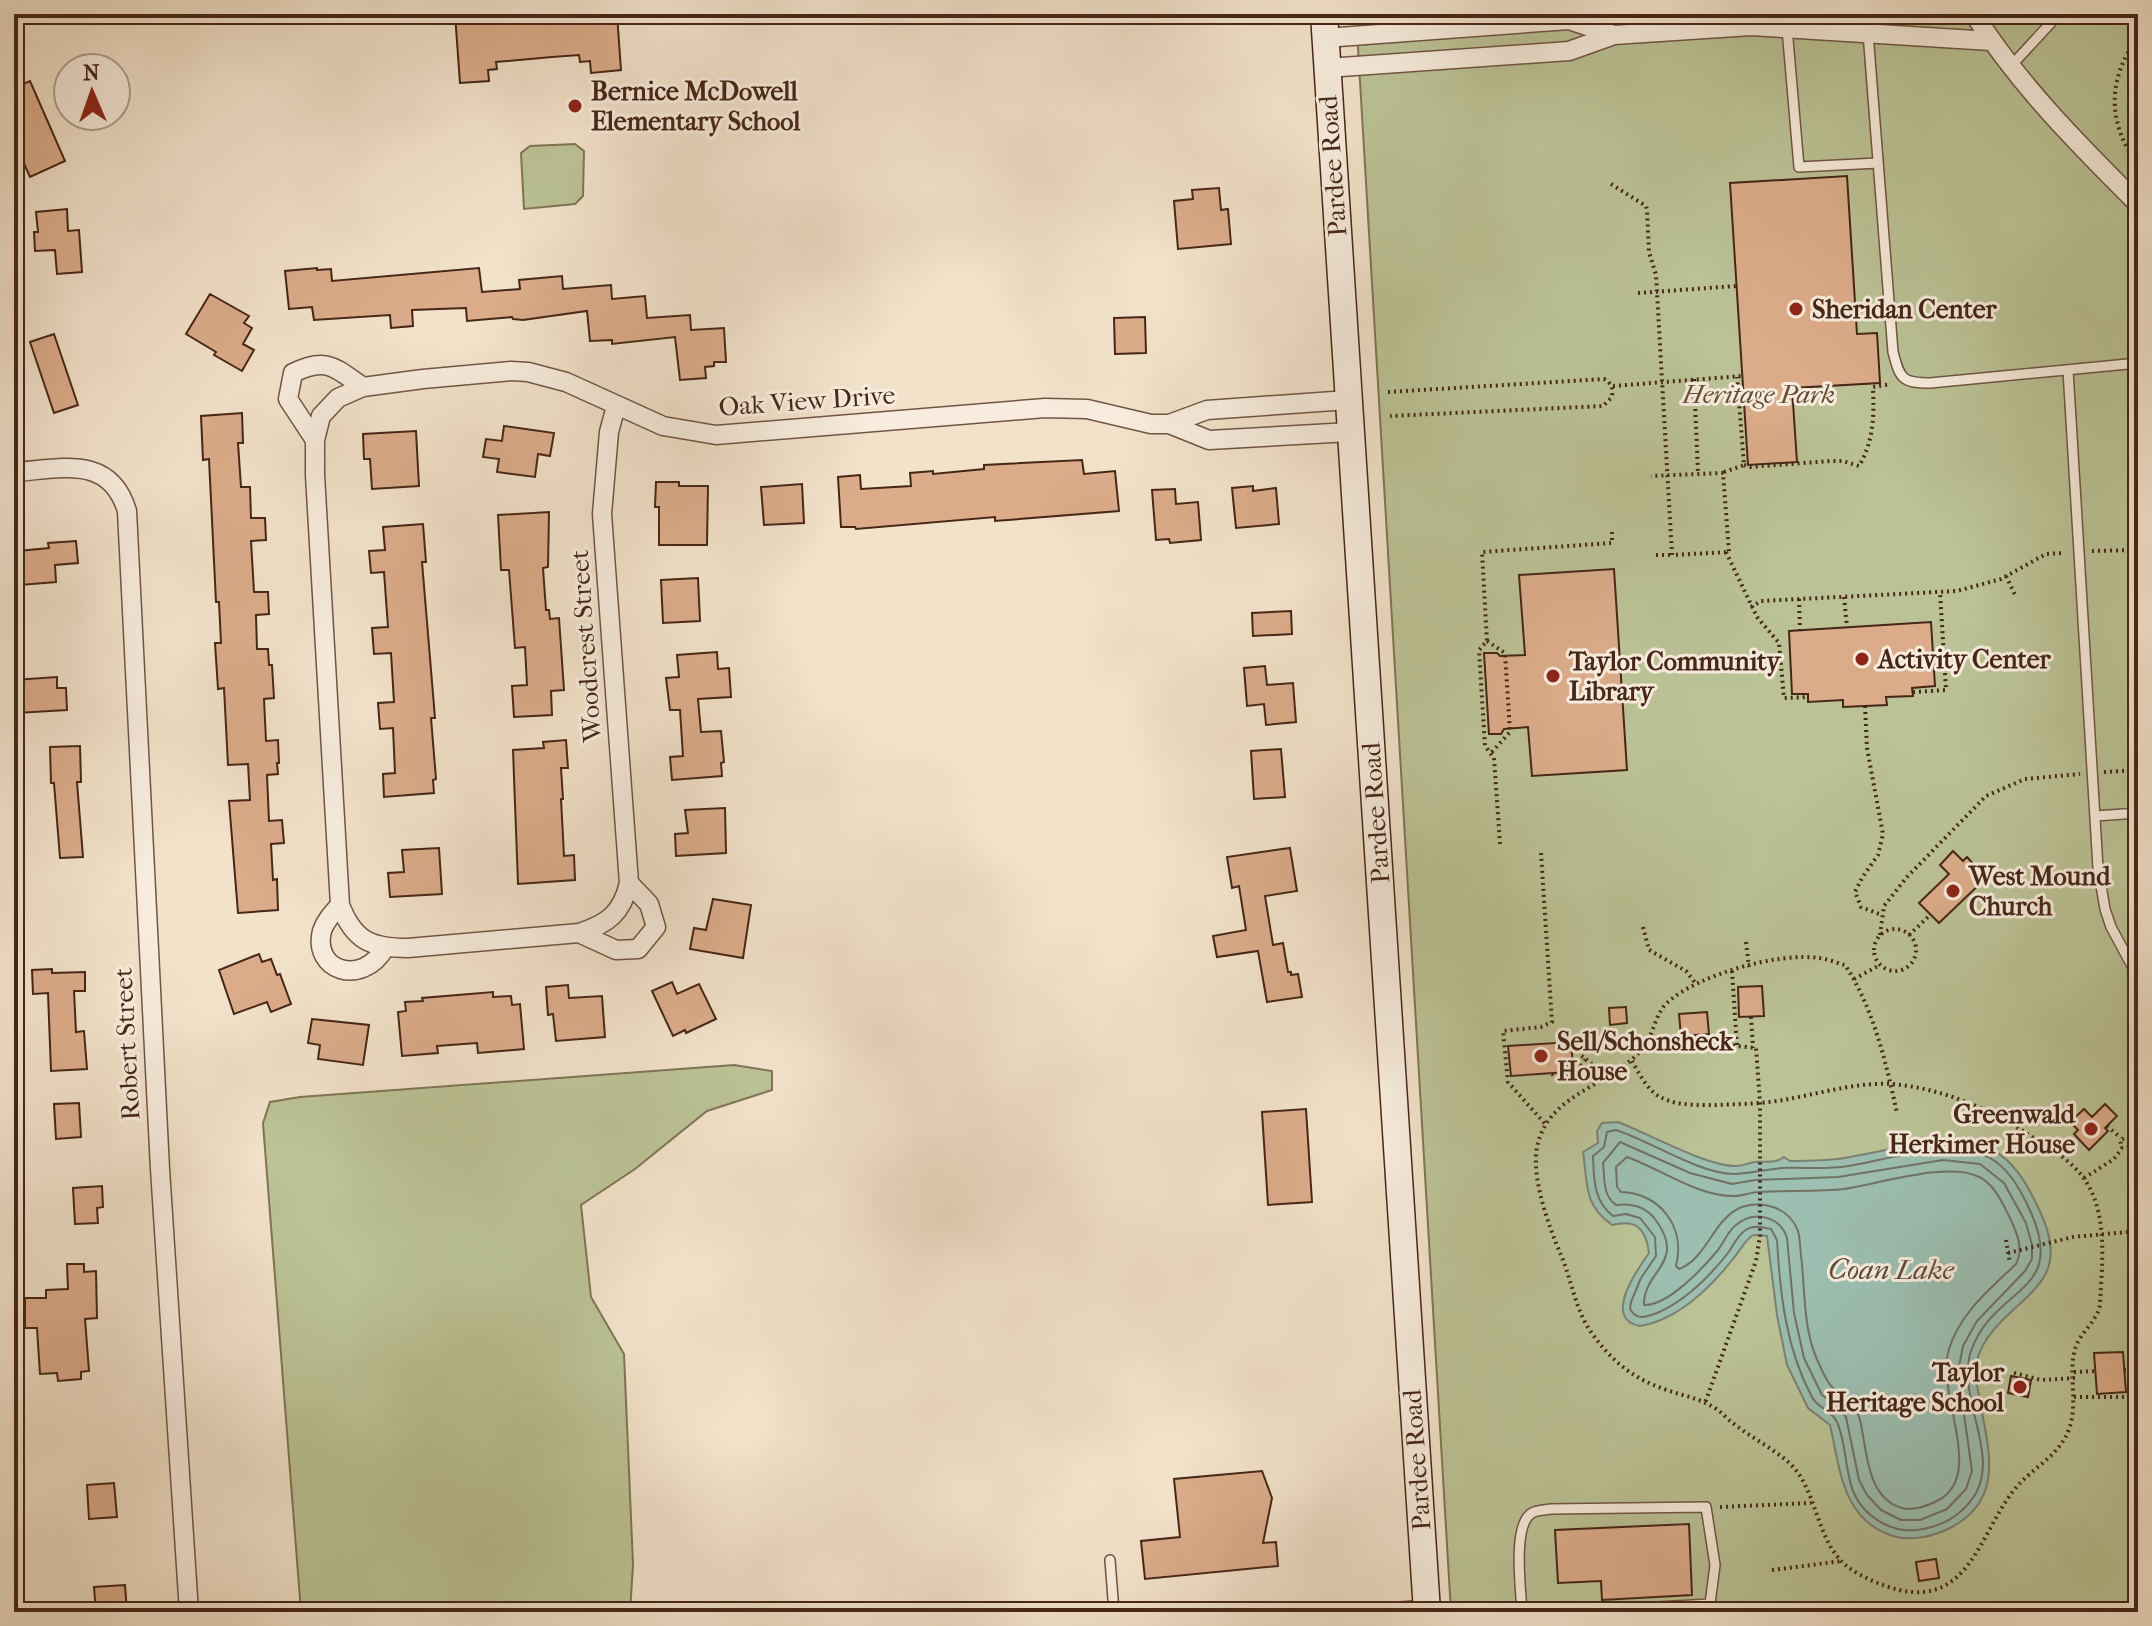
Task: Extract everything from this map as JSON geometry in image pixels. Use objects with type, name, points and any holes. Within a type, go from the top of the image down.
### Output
[{"type":"main road","name":"Pardee Road","points":[[1324,26],[1427,1609]]},
{"type":"street","points":[[1974,14],[1991,41],[2073,139],[2138,204]]},
{"type":"street","points":[[1324,26],[1569,20],[1614,35]]},
{"type":"street","points":[[1327,68],[1569,51],[1614,35],[1751,26],[1789,20],[1868,33],[1991,41]]},
{"type":"street","points":[[315,440],[288,399],[293,373],[310,364],[328,363],[363,387]]},
{"type":"street","name":"Oak View Drive","points":[[385,948],[367,943],[357,935],[340,905],[315,440],[321,416],[338,398],[363,387],[511,371],[566,382],[663,426],[716,435],[1045,408],[1087,409],[1151,424],[1169,424],[1207,410],[1348,400]]},
{"type":"street","name":"Woodcrest Street","points":[[616,406],[609,432],[602,514],[629,883]]},
{"type":"street","name":"Oak View Drive","points":[[1169,424],[1209,440],[1350,432]]},
{"type":"street","name":"Robert Street","points":[[14,472],[88,469],[108,479],[123,497],[127,511],[158,1121],[189,1612]]},
{"type":"street","points":[[579,933],[616,950],[638,949],[656,927],[649,904],[629,883]]},
{"type":"street","points":[[340,905],[326,922],[321,933],[321,946],[332,965],[344,970],[363,970],[379,959],[385,948],[579,933],[595,929],[611,918],[624,903],[629,883]]},
{"type":"lane","points":[[2011,66],[2059,14]]},
{"type":"lane","points":[[1789,20],[1799,167],[1878,163]]},
{"type":"lane","points":[[1868,33],[1893,352],[1904,380],[1930,383],[2138,363]]},
{"type":"lane","points":[[2068,370],[2098,868],[2111,927],[2138,977]]},
{"type":"lane","points":[[2095,816],[2138,813]]},
{"type":"lane","points":[[1522,1612],[1522,1523],[1532,1512],[1551,1509],[1706,1507],[1715,1565],[1710,1604],[1572,1612]]},
{"type":"lane","points":[[1110,1560],[1114,1612]]},
{"type":"lane","points":[[1340,1612],[1427,1609]]},
{"type":"path","points":[[2138,37],[2119,69],[2115,89],[2119,133],[2138,165]]},
{"type":"path","points":[[1611,184],[1646,206],[1649,252],[1656,275],[1672,555]]},
{"type":"path","points":[[1638,293],[1736,286]]},
{"type":"path","points":[[1612,387],[1740,376],[1744,465]]},
{"type":"path","points":[[1388,392],[1604,379],[1612,387],[1612,397],[1603,406],[1390,416]]},
{"type":"path","points":[[1694,379],[1699,474]]},
{"type":"path","points":[[1651,476],[1723,473],[1744,465],[1843,461],[1859,466],[1867,453],[1875,422],[1873,387],[1904,380]]},
{"type":"path","points":[[1656,555],[1729,552],[1723,473]]},
{"type":"path","points":[[1500,844],[1494,758],[1485,746],[1479,650],[1487,641],[1482,552],[1612,543],[1612,530]]},
{"type":"path","points":[[1751,607],[1761,601],[1957,591],[2006,576],[2046,554],[2138,550]]},
{"type":"path","points":[[1726,552],[1751,607],[1779,643],[1784,698],[1808,697]]},
{"type":"path","points":[[2006,576],[2016,597]]},
{"type":"path","points":[[1913,692],[1946,690],[1940,592]]},
{"type":"path","points":[[1844,597],[1847,627]]},
{"type":"path","points":[[1799,599],[1800,630]]},
{"type":"path","points":[[1487,641],[1505,653],[1510,732],[1491,753]]},
{"type":"path","points":[[1865,706],[1867,748],[1883,834],[1878,855],[1855,892],[1861,907],[1883,916]]},
{"type":"path","points":[[1880,935],[1895,929],[1909,935],[1915,950],[1909,965],[1895,971],[1880,965],[1874,950],[1880,935],[1884,906],[1907,877],[1986,796],[2025,779],[2138,770]]},
{"type":"path","points":[[1541,853],[1552,1022],[1541,1027],[1503,1031],[1508,1082],[1546,1125]]},
{"type":"path","points":[[1909,935],[1928,917]]},
{"type":"path","points":[[1643,927],[1649,950],[1686,971],[1696,984]]},
{"type":"path","points":[[1746,942],[1749,967]]},
{"type":"path","points":[[1632,1061],[1644,1081],[1661,1098],[1694,1106],[1760,1103],[1890,1084],[1946,1094],[1980,1107],[2046,1146],[2084,1178],[2098,1204],[2101,1233],[2099,1311],[2077,1343],[2073,1357],[2074,1411],[2066,1438],[2013,1491],[1957,1579],[1936,1590],[1908,1591],[1848,1568],[1832,1547],[1800,1474],[1789,1462],[1705,1403],[1639,1380],[1614,1360],[1590,1331],[1574,1300],[1567,1270],[1545,1213],[1537,1173],[1537,1148],[1546,1125],[1573,1096],[1632,1061],[1647,1042],[1664,1005],[1688,987],[1772,960],[1817,957],[1845,965],[1854,979],[1878,1040],[1890,1084],[1897,1113]]},
{"type":"path","points":[[1854,979],[1880,965]]},
{"type":"path","points":[[1732,971],[1737,1046]]},
{"type":"path","points":[[1751,1017],[1753,1048]]},
{"type":"path","points":[[1695,1035],[1699,1042],[1756,1048],[1760,1103],[1760,1236],[1756,1261],[1705,1403]]},
{"type":"path","points":[[1580,1055],[1606,1076]]},
{"type":"path","points":[[1552,1074],[1558,1080],[1576,1072],[1586,1059]]},
{"type":"path","points":[[2107,1126],[2121,1138]]},
{"type":"path","points":[[2121,1138],[2125,1136],[2131,1140]]},
{"type":"path","points":[[2084,1178],[2114,1159],[2131,1140],[2138,1137]]},
{"type":"path","points":[[2121,1138],[2119,1142],[2126,1147],[2134,1162],[2131,1180]]},
{"type":"path","points":[[2008,1253],[2101,1233],[2138,1231]]},
{"type":"path","points":[[2006,1240],[2010,1263]]},
{"type":"path","points":[[2074,1397],[2138,1397],[2137,1370],[2124,1370]]},
{"type":"path","points":[[2014,1373],[2041,1380],[2096,1371]]},
{"type":"path","points":[[1706,1507],[1813,1503]]},
{"type":"path","points":[[1772,1570],[1842,1561]]},
{"type":"green space","name":"Heritage Park","points":[[1356,14],[2138,14],[2138,1612],[1451,1612]]},
{"type":"green space","points":[[575,144],[584,151],[583,196],[575,204],[524,209],[521,153],[530,146]]},
{"type":"green space","points":[[734,1065],[772,1071],[772,1090],[707,1111],[635,1169],[581,1205],[591,1297],[624,1354],[633,1565],[630,1612],[301,1612],[263,1123],[270,1102],[300,1097]]},
{"type":"water","name":"Coan Lake","points":[[1618,1122],[1724,1165],[1738,1166],[1784,1157],[1790,1161],[1831,1160],[1920,1144],[1959,1142],[1993,1150],[2012,1166],[2027,1186],[2048,1232],[2049,1265],[2036,1288],[1992,1332],[1977,1360],[1976,1375],[1987,1439],[1989,1473],[1986,1489],[1966,1518],[1934,1534],[1905,1538],[1890,1535],[1862,1517],[1846,1490],[1830,1425],[1808,1408],[1787,1365],[1767,1236],[1753,1235],[1714,1281],[1680,1310],[1654,1323],[1640,1326],[1629,1322],[1623,1304],[1631,1282],[1649,1253],[1648,1245],[1639,1228],[1628,1223],[1612,1225],[1596,1209],[1588,1193],[1583,1152],[1598,1143],[1597,1131],[1602,1123]]},
{"type":"building","points":[[455,14],[617,14],[621,70],[591,73],[590,61],[580,62],[579,55],[552,57],[496,62],[497,69],[488,70],[489,81],[460,83]]},
{"type":"building","points":[[30,81],[65,161],[30,177],[14,141],[14,88]]},
{"type":"building","name":"Sheridan Center","points":[[1847,176],[1857,334],[1877,333],[1880,383],[1792,388],[1797,462],[1748,465],[1730,183]]},
{"type":"building","points":[[1219,188],[1221,210],[1228,209],[1231,244],[1178,249],[1174,201],[1193,199],[1192,190]]},
{"type":"building","points":[[67,209],[68,231],[79,230],[82,272],[57,274],[55,250],[35,251],[34,232],[38,232],[36,212]]},
{"type":"building","points":[[479,268],[482,292],[520,289],[519,280],[562,276],[563,289],[611,285],[612,299],[645,296],[647,318],[690,315],[691,330],[724,328],[726,362],[714,362],[714,366],[705,367],[706,378],[680,380],[675,337],[612,344],[612,340],[590,341],[587,311],[523,320],[512,317],[467,321],[466,308],[412,310],[413,326],[391,328],[390,315],[314,320],[312,307],[289,309],[285,271],[331,269],[332,281]]},
{"type":"building","points":[[210,294],[249,316],[244,323],[252,328],[243,344],[254,350],[242,371],[186,334]]},
{"type":"building","points":[[1145,317],[1146,353],[1115,354],[1114,318]]},
{"type":"building","points":[[54,334],[78,405],[54,413],[30,342]]},
{"type":"building","points":[[242,413],[243,443],[238,443],[241,487],[250,487],[251,518],[265,518],[266,540],[251,541],[254,592],[268,592],[269,614],[256,615],[257,649],[268,649],[269,665],[272,665],[274,698],[264,699],[266,741],[278,740],[278,774],[267,775],[269,821],[282,820],[284,843],[271,844],[278,910],[238,913],[229,801],[250,800],[248,764],[228,765],[224,688],[218,689],[215,643],[221,643],[209,459],[203,460],[201,416]]},
{"type":"building","points":[[504,426],[554,433],[550,456],[538,454],[535,477],[497,472],[499,459],[483,457],[486,439],[502,441]]},
{"type":"building","points":[[416,431],[419,486],[372,489],[370,459],[364,459],[363,434]]},
{"type":"building","points":[[1082,460],[1084,474],[1115,471],[1119,511],[995,521],[995,517],[856,529],[841,527],[838,477],[860,475],[861,489],[911,486],[910,473],[933,471],[933,474],[984,469],[984,465]]},
{"type":"building","points":[[656,482],[708,486],[707,545],[659,545]]},
{"type":"building","points":[[802,484],[804,523],[764,525],[761,487]]},
{"type":"building","points":[[1253,486],[1253,491],[1276,488],[1279,524],[1236,528],[1232,488]]},
{"type":"building","points":[[1175,489],[1176,504],[1198,502],[1201,540],[1170,543],[1169,539],[1156,540],[1152,490]]},
{"type":"building","points":[[549,512],[548,567],[543,568],[546,610],[549,610],[550,619],[559,618],[564,690],[551,691],[552,715],[514,717],[512,686],[527,685],[525,647],[515,648],[509,570],[501,570],[498,515]]},
{"type":"building","points":[[423,524],[426,562],[422,562],[435,718],[431,718],[436,779],[433,780],[434,793],[384,797],[383,774],[395,773],[393,728],[380,729],[378,703],[394,702],[391,653],[374,654],[372,628],[388,627],[384,572],[371,573],[369,551],[385,550],[383,527]]},
{"type":"building","points":[[76,541],[78,563],[55,565],[56,582],[20,585],[18,551],[49,548],[48,543]]},
{"type":"building","name":"Taylor Community Library","points":[[1614,569],[1627,770],[1532,776],[1528,727],[1489,734],[1484,653],[1525,655],[1519,575]]},
{"type":"building","points":[[698,578],[700,621],[663,623],[661,580]]},
{"type":"building","points":[[1291,611],[1292,634],[1253,636],[1252,613]]},
{"type":"building","name":"Activity Center","points":[[1931,622],[1935,686],[1912,688],[1913,696],[1886,697],[1887,705],[1843,707],[1843,700],[1808,702],[1808,694],[1792,694],[1789,631]]},
{"type":"building","points":[[717,652],[718,669],[729,668],[731,697],[698,699],[701,732],[721,731],[722,776],[672,780],[670,757],[683,756],[680,710],[670,710],[666,678],[679,677],[677,655]]},
{"type":"building","points":[[1265,666],[1267,685],[1293,683],[1296,722],[1266,725],[1264,704],[1247,706],[1244,668]]},
{"type":"building","points":[[57,677],[57,688],[66,688],[67,710],[16,713],[14,680]]},
{"type":"building","points":[[566,740],[568,768],[561,768],[564,856],[574,855],[575,880],[518,884],[513,750],[544,748],[543,742]]},
{"type":"building","points":[[80,746],[81,782],[77,782],[83,857],[60,858],[50,747]]},
{"type":"building","points":[[1281,749],[1285,797],[1254,799],[1251,751]]},
{"type":"building","points":[[725,808],[726,853],[676,856],[675,834],[688,833],[685,810]]},
{"type":"building","points":[[439,848],[442,894],[390,897],[388,873],[404,872],[402,850]]},
{"type":"building","points":[[1290,848],[1297,891],[1265,896],[1273,945],[1283,943],[1288,972],[1298,974],[1302,997],[1267,1002],[1258,951],[1217,957],[1213,936],[1246,930],[1239,886],[1232,888],[1227,857]]},
{"type":"building","name":"West Mound Church","points":[[1953,851],[1963,861],[1967,857],[1986,878],[1939,923],[1919,903],[1949,874],[1940,865]]},
{"type":"building","points":[[713,899],[751,905],[743,958],[690,949],[694,928],[706,930]]},
{"type":"building","points":[[259,954],[262,962],[271,959],[291,1004],[271,1012],[267,1002],[234,1014],[219,970]]},
{"type":"building","points":[[52,969],[52,973],[85,972],[85,991],[74,991],[76,1032],[84,1031],[87,1069],[51,1071],[48,993],[33,994],[32,970]]},
{"type":"building","points":[[672,982],[677,994],[699,984],[716,1019],[673,1036],[652,991]]},
{"type":"building","points":[[568,985],[569,998],[602,996],[605,1037],[556,1041],[553,1014],[548,1015],[546,987]]},
{"type":"building","points":[[1762,986],[1764,1016],[1739,1017],[1738,987]]},
{"type":"building","points":[[493,992],[493,997],[511,996],[512,1005],[520,1004],[524,1049],[478,1053],[477,1043],[437,1046],[438,1053],[402,1056],[398,1012],[406,1011],[405,1002]]},
{"type":"building","points":[[1626,1007],[1627,1023],[1610,1025],[1609,1008]]},
{"type":"building","points":[[1707,1012],[1709,1034],[1681,1036],[1679,1014]]},
{"type":"building","points":[[312,1019],[369,1025],[363,1065],[318,1059],[320,1045],[308,1043]]},
{"type":"building","name":"Sell/Schonsheck House","points":[[1571,1042],[1573,1066],[1567,1066],[1568,1072],[1511,1076],[1508,1046]]},
{"type":"building","points":[[79,1103],[81,1137],[56,1139],[54,1104]]},
{"type":"building","name":"Greenwald Herkimer House","points":[[2105,1104],[2117,1116],[2105,1128],[2108,1131],[2089,1150],[2074,1134],[2078,1130],[2070,1122],[2084,1109],[2092,1117]]},
{"type":"building","points":[[1306,1109],[1312,1202],[1268,1205],[1262,1112]]},
{"type":"building","points":[[102,1186],[103,1207],[97,1208],[98,1223],[75,1224],[73,1188]]},
{"type":"building","points":[[67,1264],[84,1264],[84,1272],[96,1271],[97,1318],[85,1319],[89,1371],[81,1372],[81,1379],[58,1381],[57,1373],[40,1374],[37,1328],[25,1328],[25,1298],[46,1298],[46,1290],[68,1289]]},
{"type":"building","points":[[2123,1352],[2126,1392],[2097,1394],[2094,1353]]},
{"type":"building","name":"Taylor Heritage School","points":[[2011,1376],[2031,1380],[2028,1397],[2008,1393]]},
{"type":"building","points":[[1262,1471],[1272,1498],[1263,1543],[1276,1542],[1278,1566],[1145,1579],[1141,1541],[1180,1537],[1174,1479]]},
{"type":"building","points":[[114,1483],[117,1517],[89,1519],[87,1485]]},
{"type":"building","points":[[1689,1524],[1692,1595],[1602,1600],[1601,1581],[1558,1583],[1555,1530]]},
{"type":"building","points":[[1936,1559],[1939,1578],[1919,1581],[1916,1562]]},
{"type":"building","points":[[125,1585],[127,1612],[96,1612],[94,1587]]},
{"type":"place","name":"Bernice McDowell Elementary School","points":[[575,106]]},
{"type":"place","name":"Sheridan Center","points":[[1796,309]]},
{"type":"place","name":"Activity Center","points":[[1862,659]]},
{"type":"place","name":"Taylor Community Library","points":[[1553,676]]},
{"type":"place","name":"West Mound Church","points":[[1953,891]]},
{"type":"place","name":"Sell/Schonsheck House","points":[[1541,1056]]},
{"type":"place","name":"Greenwald Herkimer House","points":[[2091,1129]]},
{"type":"place","name":"Taylor Heritage School","points":[[2020,1387]]}]
